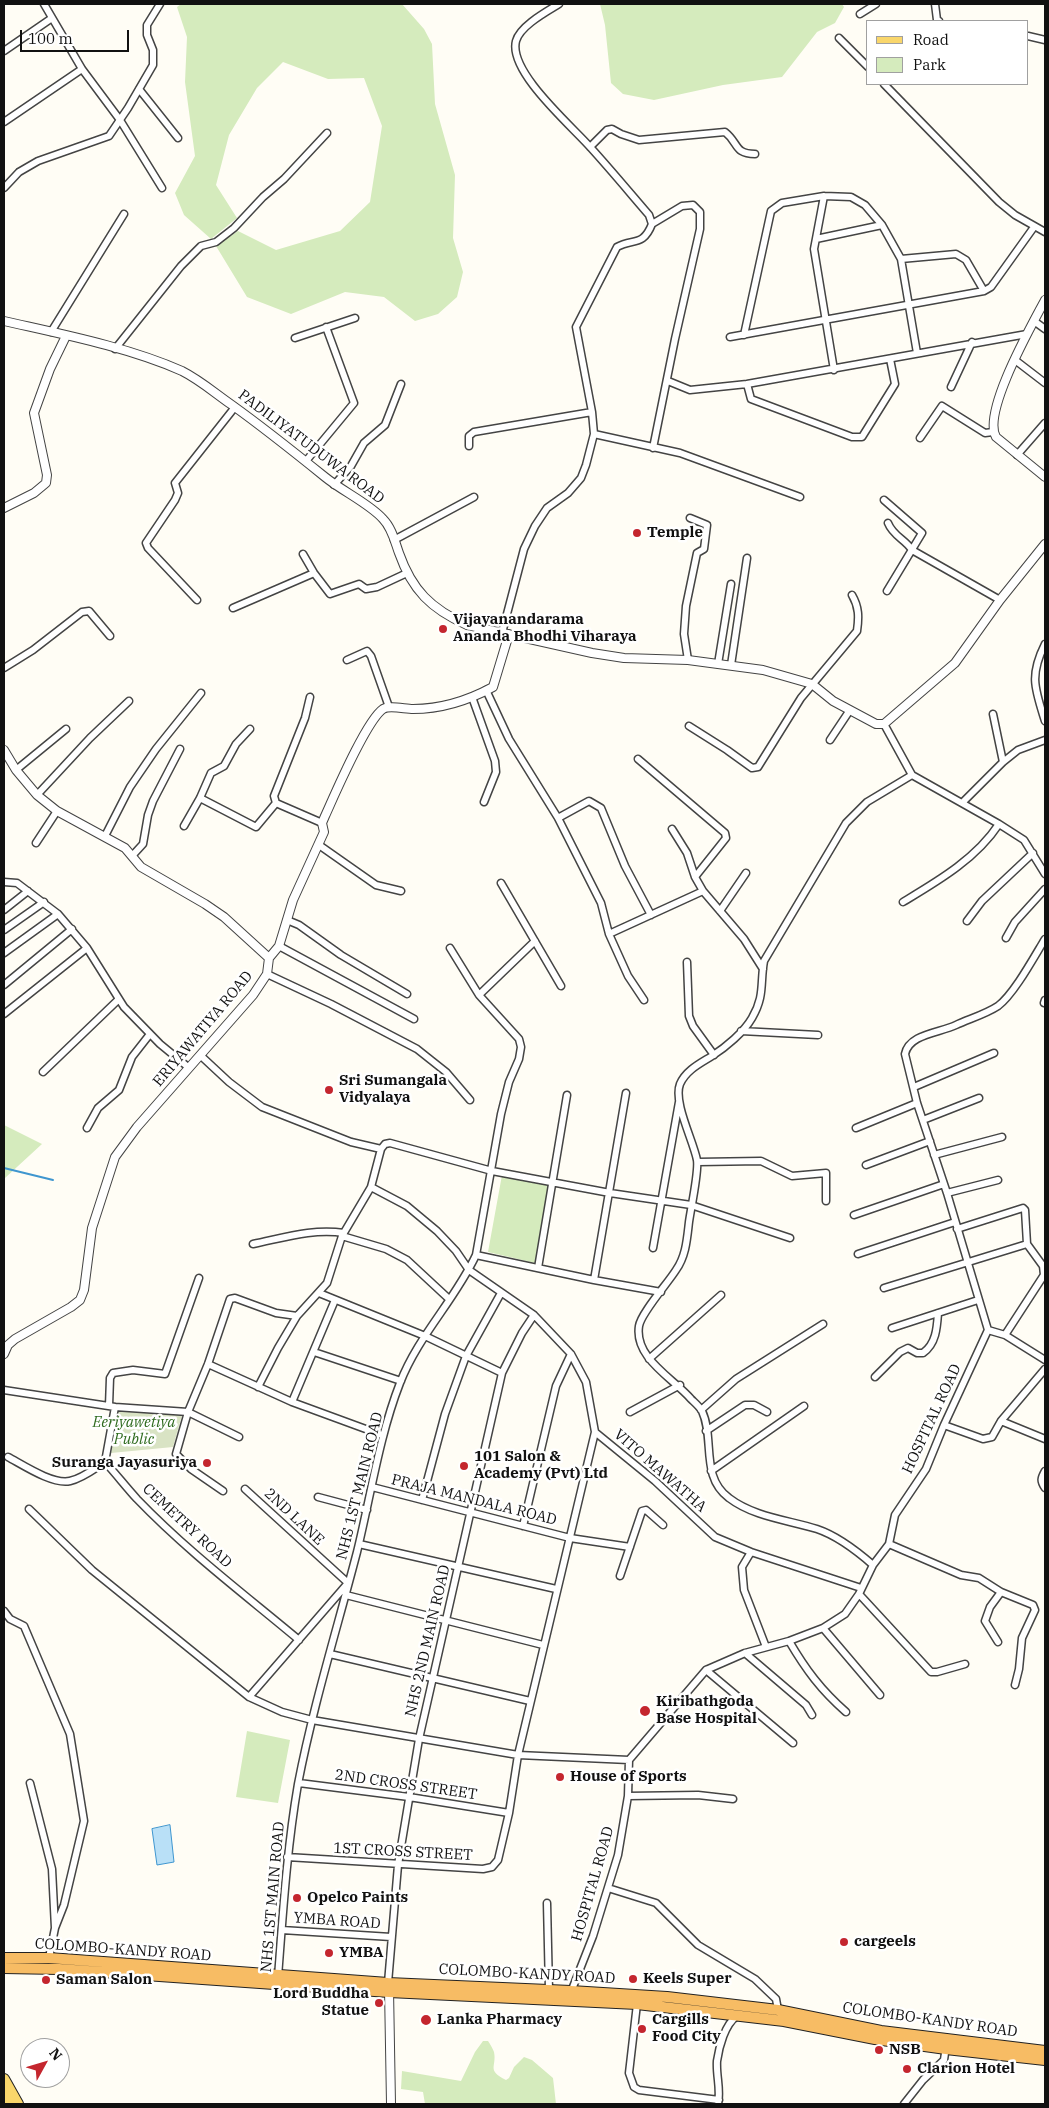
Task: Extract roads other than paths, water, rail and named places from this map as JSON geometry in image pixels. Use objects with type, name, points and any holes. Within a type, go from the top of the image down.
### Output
[{"type":"highway","name":"COLOMBO-KANDY ROAD","points":[[4,1966],[49,1958],[388,1987],[668,1997],[1045,2060]]},
{"type":"highway","name":"COLOMBO-KANDY ROAD","points":[[4,1966],[278,1979]]},
{"type":"highway","name":"COLOMBO-KANDY ROAD","points":[[388,1987],[549,1990],[637,2004],[739,2010],[778,2010],[946,2044],[1045,2051]]},
{"type":"main road","points":[[4,2079],[18,2104]]},
{"type":"main road","points":[[4,2095],[8,2104]]},
{"type":"street","points":[[44,4],[82,70],[120,120],[162,188]]},
{"type":"street","points":[[4,188],[20,172],[38,161],[109,136],[153,65],[153,50],[147,35],[147,25],[160,4]]},
{"type":"street","points":[[559,4],[533,21],[518,36],[516,51],[524,71],[543,100],[590,147],[649,215],[652,224]]},
{"type":"street","points":[[860,14],[876,4]]},
{"type":"street","points":[[935,4],[937,20]]},
{"type":"street","points":[[4,51],[52,18]]},
{"type":"street","points":[[1029,36],[1045,40]]},
{"type":"street","points":[[840,38],[866,66]]},
{"type":"street","points":[[4,122],[82,70]]},
{"type":"street","points":[[885,85],[999,202],[1015,215],[1045,232]]},
{"type":"street","points":[[139,89],[178,138]]},
{"type":"street","points":[[590,147],[607,130],[612,129],[639,140],[725,132],[734,139],[738,150],[745,154],[754,154]]},
{"type":"street","points":[[115,349],[181,266],[201,246],[216,242],[234,228],[263,197],[284,179],[327,132]]},
{"type":"street","points":[[824,196],[814,249],[834,370]]},
{"type":"street","points":[[744,335],[771,211],[782,203],[824,196],[851,197],[865,206],[882,224],[901,259],[917,353]]},
{"type":"street","points":[[4,750],[7,761],[37,796],[57,812],[125,848],[141,867],[224,917],[269,958],[279,946],[293,900],[319,845],[324,832],[322,823],[370,724],[383,709],[389,707],[420,709],[446,705],[472,698],[493,687],[524,549],[546,508],[568,493],[580,478],[586,466],[594,434],[592,412],[576,327],[617,247],[623,243],[636,243],[649,232],[652,224],[682,206],[694,204],[700,212],[700,229],[653,448]]},
{"type":"street","points":[[51,332],[124,214]]},
{"type":"street","points":[[816,239],[882,224]]},
{"type":"street","points":[[730,337],[984,291],[991,287],[1034,227]]},
{"type":"street","points":[[901,259],[956,254],[966,260],[984,291]]},
{"type":"street","points":[[1045,300],[1014,360],[997,402],[992,423],[993,432],[996,437],[1045,478]]},
{"type":"street","points":[[295,338],[355,318]]},
{"type":"street","name":"PADILIYATUDUWA ROAD","points":[[4,321],[115,349],[184,372],[235,407],[334,485],[383,519],[394,540],[407,573],[415,585],[438,611],[467,625],[600,655],[624,658],[688,660],[763,670],[812,684],[871,722],[884,724]]},
{"type":"street","points":[[1034,321],[1045,329]]},
{"type":"street","points":[[306,462],[354,403],[326,328]]},
{"type":"street","points":[[668,381],[690,390],[747,384],[834,370],[972,342],[1027,334]]},
{"type":"street","points":[[4,508],[34,493],[46,483],[47,475],[34,413],[50,369],[66,336]]},
{"type":"street","points":[[951,387],[972,342]]},
{"type":"street","points":[[747,384],[751,399],[852,437],[862,437],[895,384],[890,359]]},
{"type":"street","points":[[1014,360],[1045,383]]},
{"type":"street","points":[[334,485],[351,466],[364,443],[385,425],[401,384]]},
{"type":"street","points":[[920,438],[942,406],[985,433],[993,432]]},
{"type":"street","points":[[197,600],[148,548],[146,543],[175,500],[178,493],[175,483],[235,407]]},
{"type":"street","points":[[469,446],[469,436],[474,432],[592,412]]},
{"type":"street","points":[[1016,455],[1045,422]]},
{"type":"street","points":[[594,434],[680,453],[800,497]]},
{"type":"street","points":[[394,540],[474,497]]},
{"type":"street","points":[[884,500],[922,533],[887,591]]},
{"type":"street","points":[[688,660],[684,634],[686,606],[697,552],[704,549],[707,526],[690,518]]},
{"type":"street","points":[[888,523],[892,532],[907,542],[912,550],[1000,600]]},
{"type":"street","points":[[1045,544],[1000,600],[955,663],[884,724],[912,775],[1024,840],[1045,874]]},
{"type":"street","points":[[303,554],[314,574],[330,594],[359,584],[366,589],[377,587],[407,573]]},
{"type":"street","points":[[731,665],[747,558]]},
{"type":"street","points":[[232,608],[314,574]]},
{"type":"street","points":[[718,664],[731,584]]},
{"type":"street","points":[[689,726],[755,769],[812,684],[857,631],[859,619],[857,604],[852,595]]},
{"type":"street","points":[[4,668],[33,650],[82,612],[89,611],[110,636]]},
{"type":"street","points":[[1045,644],[1037,661],[1034,675],[1045,721]]},
{"type":"street","points":[[346,660],[367,651],[371,656],[389,707]]},
{"type":"street","points":[[486,690],[510,739],[558,818],[601,903],[609,934],[628,976],[644,1000]]},
{"type":"street","points":[[105,836],[130,787],[156,749],[201,693]]},
{"type":"street","points":[[276,803],[274,796],[306,718],[310,696]]},
{"type":"street","points":[[472,698],[495,761],[496,772],[484,802]]},
{"type":"street","points":[[37,796],[90,738],[129,702]]},
{"type":"street","points":[[830,740],[850,710]]},
{"type":"street","points":[[992,714],[1003,762]]},
{"type":"street","points":[[16,770],[66,729]]},
{"type":"street","points":[[184,826],[200,798],[211,773],[224,766],[236,744],[250,729]]},
{"type":"street","points":[[962,803],[1003,762],[1018,750],[1045,740]]},
{"type":"street","points":[[132,856],[143,844],[148,815],[153,801],[180,749]]},
{"type":"street","points":[[638,759],[725,833],[726,838],[695,877]]},
{"type":"street","points":[[653,1248],[679,1101],[680,1084],[695,1066],[714,1055],[751,1020],[760,1003],[764,961],[846,824],[867,802],[912,775]]},
{"type":"street","points":[[200,798],[256,826],[276,803]]},
{"type":"street","points":[[558,818],[588,801],[601,808],[625,866],[651,915]]},
{"type":"street","points":[[276,803],[322,823]]},
{"type":"street","points":[[36,843],[57,812]]},
{"type":"street","points":[[902,902],[970,857],[991,836],[999,824]]},
{"type":"street","points":[[672,829],[687,853],[695,877],[703,891],[744,939],[763,969]]},
{"type":"street","points":[[319,845],[376,884],[401,891]]},
{"type":"street","points":[[967,921],[982,901],[1033,853]]},
{"type":"street","points":[[720,911],[746,873]]},
{"type":"street","points":[[4,882],[17,883],[58,914],[87,948],[124,1008],[188,1068]]},
{"type":"street","points":[[501,883],[561,986]]},
{"type":"street","points":[[1006,938],[1015,922],[1045,889]]},
{"type":"street","points":[[4,910],[28,891]]},
{"type":"street","points":[[609,934],[703,891]]},
{"type":"street","points":[[4,930],[44,902]]},
{"type":"street","points":[[4,953],[58,914]]},
{"type":"street","points":[[287,920],[299,925],[341,955],[407,994]]},
{"type":"street","points":[[4,985],[72,929]]},
{"type":"street","points":[[1045,939],[1012,988],[998,1005],[951,1028],[914,1040],[906,1047],[905,1054],[922,1120],[947,1193],[954,1222],[988,1330],[1005,1335],[1045,1360]]},
{"type":"street","points":[[479,995],[535,941]]},
{"type":"street","points":[[279,946],[414,1019]]},
{"type":"street","points":[[4,1014],[87,948]]},
{"type":"street","name":"NHS 1ST MAIN ROAD","points":[[278,1979],[286,1857],[299,1783],[312,1720],[359,1544],[382,1435],[401,1381],[425,1336],[469,1270],[476,1255],[501,1114],[509,1082],[519,1059],[519,1039],[479,995],[450,948]]},
{"type":"street","name":"ERIYAWATIYA ROAD","points":[[4,1354],[8,1345],[15,1339],[80,1300],[84,1290],[92,1228],[116,1157],[137,1126],[253,995],[267,974],[269,958]]},
{"type":"street","points":[[687,962],[689,1016],[693,1026],[714,1055]]},
{"type":"street","points":[[267,974],[330,1004],[416,1049],[446,1072],[470,1100]]},
{"type":"street","points":[[43,1072],[118,999]]},
{"type":"street","points":[[741,1031],[818,1035]]},
{"type":"street","points":[[87,1128],[98,1108],[119,1090],[132,1057],[150,1034]]},
{"type":"street","points":[[914,1087],[994,1053]]},
{"type":"street","points":[[200,1055],[229,1082],[262,1107],[351,1142],[381,1149]]},
{"type":"street","points":[[594,1280],[626,1093]]},
{"type":"street","points":[[538,1268],[554,1182],[567,1094]]},
{"type":"street","points":[[922,1120],[979,1098]]},
{"type":"street","points":[[679,1101],[698,1162],[686,1248],[677,1269],[639,1324],[639,1338],[643,1351],[649,1360],[680,1385],[701,1410],[706,1431],[711,1471],[716,1485],[728,1498],[752,1511],[820,1530],[854,1549],[873,1565]]},
{"type":"street","points":[[856,1128],[917,1103]]},
{"type":"street","points":[[934,1155],[1002,1137]]},
{"type":"street","points":[[866,1165],[930,1142]]},
{"type":"street","points":[[258,1387],[297,1316],[327,1283],[343,1235],[371,1187],[381,1149],[385,1144],[390,1143],[492,1171],[662,1202],[691,1205],[790,1238]]},
{"type":"street","points":[[698,1162],[761,1160],[792,1176],[826,1173],[826,1201]]},
{"type":"street","points":[[947,1193],[998,1180]]},
{"type":"street","points":[[854,1214],[944,1184]]},
{"type":"street","name":"VITO MAWATHA","points":[[371,1187],[407,1206],[437,1231],[456,1251],[469,1270],[534,1315],[571,1354],[586,1382],[595,1432],[655,1481],[715,1537],[860,1591]]},
{"type":"street","points":[[957,1229],[1023,1208],[1025,1210],[1027,1244],[1042,1266],[1044,1275],[1005,1335]]},
{"type":"street","points":[[858,1254],[954,1222]]},
{"type":"street","points":[[253,1244],[308,1232],[332,1231],[386,1249],[407,1260],[449,1299]]},
{"type":"street","points":[[884,1288],[1027,1244]]},
{"type":"street","points":[[476,1255],[661,1292]]},
{"type":"street","points":[[8,1457],[45,1477],[68,1482],[81,1477],[105,1462],[112,1407],[110,1378],[113,1373],[133,1370],[165,1374],[199,1278]]},
{"type":"street","points":[[319,1293],[425,1336],[502,1373]]},
{"type":"street","points":[[422,1500],[445,1414],[466,1356],[501,1293]]},
{"type":"street","points":[[649,1360],[721,1295]]},
{"type":"street","points":[[223,1491],[191,1469],[176,1454],[188,1412],[208,1364],[230,1300],[235,1298],[276,1312],[297,1316]]},
{"type":"street","points":[[292,1402],[335,1300]]},
{"type":"street","points":[[892,1328],[978,1300]]},
{"type":"street","points":[[875,1377],[900,1352],[908,1348],[917,1353],[923,1353],[931,1347],[937,1327],[938,1313]]},
{"type":"street","name":"NHS 2ND MAIN ROAD","points":[[388,1987],[398,1865],[419,1739],[444,1620],[502,1373],[534,1315]]},
{"type":"street","points":[[701,1410],[736,1379],[824,1324]]},
{"type":"street","name":"HOSPITAL ROAD","points":[[571,1995],[593,1936],[618,1855],[628,1796],[629,1760],[706,1670],[745,1653],[789,1641],[823,1628],[845,1614],[860,1591],[873,1565],[889,1544],[895,1516],[926,1469],[988,1330]]},
{"type":"street","points":[[314,1352],[401,1381]]},
{"type":"street","points":[[523,1526],[556,1386],[571,1354]]},
{"type":"street","points":[[208,1364],[292,1402],[382,1435]]},
{"type":"street","points":[[944,1425],[983,1439],[992,1437],[1000,1421],[1045,1369]]},
{"type":"street","points":[[630,1412],[680,1385]]},
{"type":"street","points":[[4,1390],[112,1407],[188,1412],[238,1437]]},
{"type":"street","points":[[706,1431],[745,1405],[754,1405],[767,1412]]},
{"type":"street","points":[[711,1471],[804,1406]]},
{"type":"street","points":[[1000,1421],[1045,1439]]},
{"type":"street","name":"1ST CROSS STREET","points":[[286,1857],[483,1869],[492,1867],[498,1860],[509,1813],[518,1755],[530,1701],[595,1432]]},
{"type":"street","name":"CEMETRY ROAD","points":[[105,1462],[137,1499],[167,1528],[299,1640]]},
{"type":"street","points":[[1045,1471],[1041,1477],[1041,1482],[1045,1488]]},
{"type":"street","name":"PRAJA MANDALA ROAD","points":[[372,1487],[570,1538],[630,1547]]},
{"type":"street","name":"2ND LANE","points":[[245,1489],[348,1583]]},
{"type":"street","points":[[318,1497],[367,1510]]},
{"type":"street","points":[[29,1509],[92,1570],[249,1697],[282,1712],[312,1720],[518,1755],[629,1760]]},
{"type":"street","points":[[620,1576],[642,1511],[646,1510],[663,1526]]},
{"type":"street","points":[[359,1544],[556,1589]]},
{"type":"street","points":[[889,1544],[961,1575],[979,1578],[1001,1592],[1033,1605],[1035,1610],[1022,1638],[1019,1669],[1015,1685]]},
{"type":"street","points":[[751,1552],[742,1567],[744,1590],[766,1647]]},
{"type":"street","points":[[249,1697],[348,1583]]},
{"type":"street","points":[[860,1591],[931,1672],[965,1664]]},
{"type":"street","points":[[998,1642],[985,1621],[990,1607],[1001,1592]]},
{"type":"street","points":[[346,1595],[543,1645]]},
{"type":"street","points":[[4,1611],[10,1619],[24,1626],[70,1734],[84,1821],[64,1905],[55,1928],[49,1958]]},
{"type":"street","points":[[823,1628],[880,1695]]},
{"type":"street","points":[[789,1641],[810,1676],[846,1712]]},
{"type":"street","points":[[745,1653],[806,1705],[812,1715]]},
{"type":"street","points":[[330,1654],[530,1701]]},
{"type":"street","points":[[706,1670],[793,1743]]},
{"type":"street","points":[[30,1783],[52,1869],[55,1928]]},
{"type":"street","name":"2ND CROSS STREET","points":[[299,1783],[409,1797],[509,1813]]},
{"type":"street","points":[[628,1796],[698,1795],[733,1799]]},
{"type":"street","points":[[608,1888],[656,1903],[698,1945],[755,1979],[776,1999],[778,2010]]},
{"type":"street","points":[[547,1904],[549,1990]]},
{"type":"street","name":"YMBA ROAD","points":[[282,1930],[391,1937]]},
{"type":"street","points":[[388,1987],[390,2104]]},
{"type":"street","points":[[637,2004],[629,2073],[634,2087],[639,2090],[718,2102],[718,2061],[730,2021],[739,2010]]},
{"type":"street","points":[[904,2104],[923,2080],[941,2062],[946,2044]]},
{"type":"water","points":[[170,1825],[174,1862],[157,1865],[152,1829]]},
{"type":"waterway","points":[[4,1168],[53,1180]]},
{"type":"place","name":"Temple","points":[[637,533]]},
{"type":"place","name":"Vijayanandarama Ananda Bhodhi Viharaya","points":[[443,629]]},
{"type":"place","name":"Sri Sumangala Vidyalaya","points":[[329,1090]]},
{"type":"place","name":"Suranga Jayasuriya","points":[[207,1463]]},
{"type":"place","name":"101 Salon & Academy (Pvt) Ltd","points":[[464,1466]]},
{"type":"place","name":"Kiribathgoda Base Hospital","points":[[645,1711]]},
{"type":"place","name":"House of Sports","points":[[560,1777]]},
{"type":"place","name":"Opelco Paints","points":[[297,1898]]},
{"type":"place","name":"cargeels","points":[[844,1942]]},
{"type":"place","name":"YMBA","points":[[329,1953]]},
{"type":"place","name":"Keels Super","points":[[633,1979]]},
{"type":"place","name":"Saman Salon","points":[[46,1980]]},
{"type":"place","name":"Lord Buddha Statue","points":[[379,2003]]},
{"type":"place","name":"Lanka Pharmacy","points":[[426,2020]]},
{"type":"place","name":"Cargills Food City","points":[[642,2029]]},
{"type":"place","name":"NSB","points":[[879,2050]]},
{"type":"place","name":"Clarion Hotel","points":[[907,2069]]},
{"type":"park label","name":"Eeriyawetiya Public","points":[[134,1432]]}]
